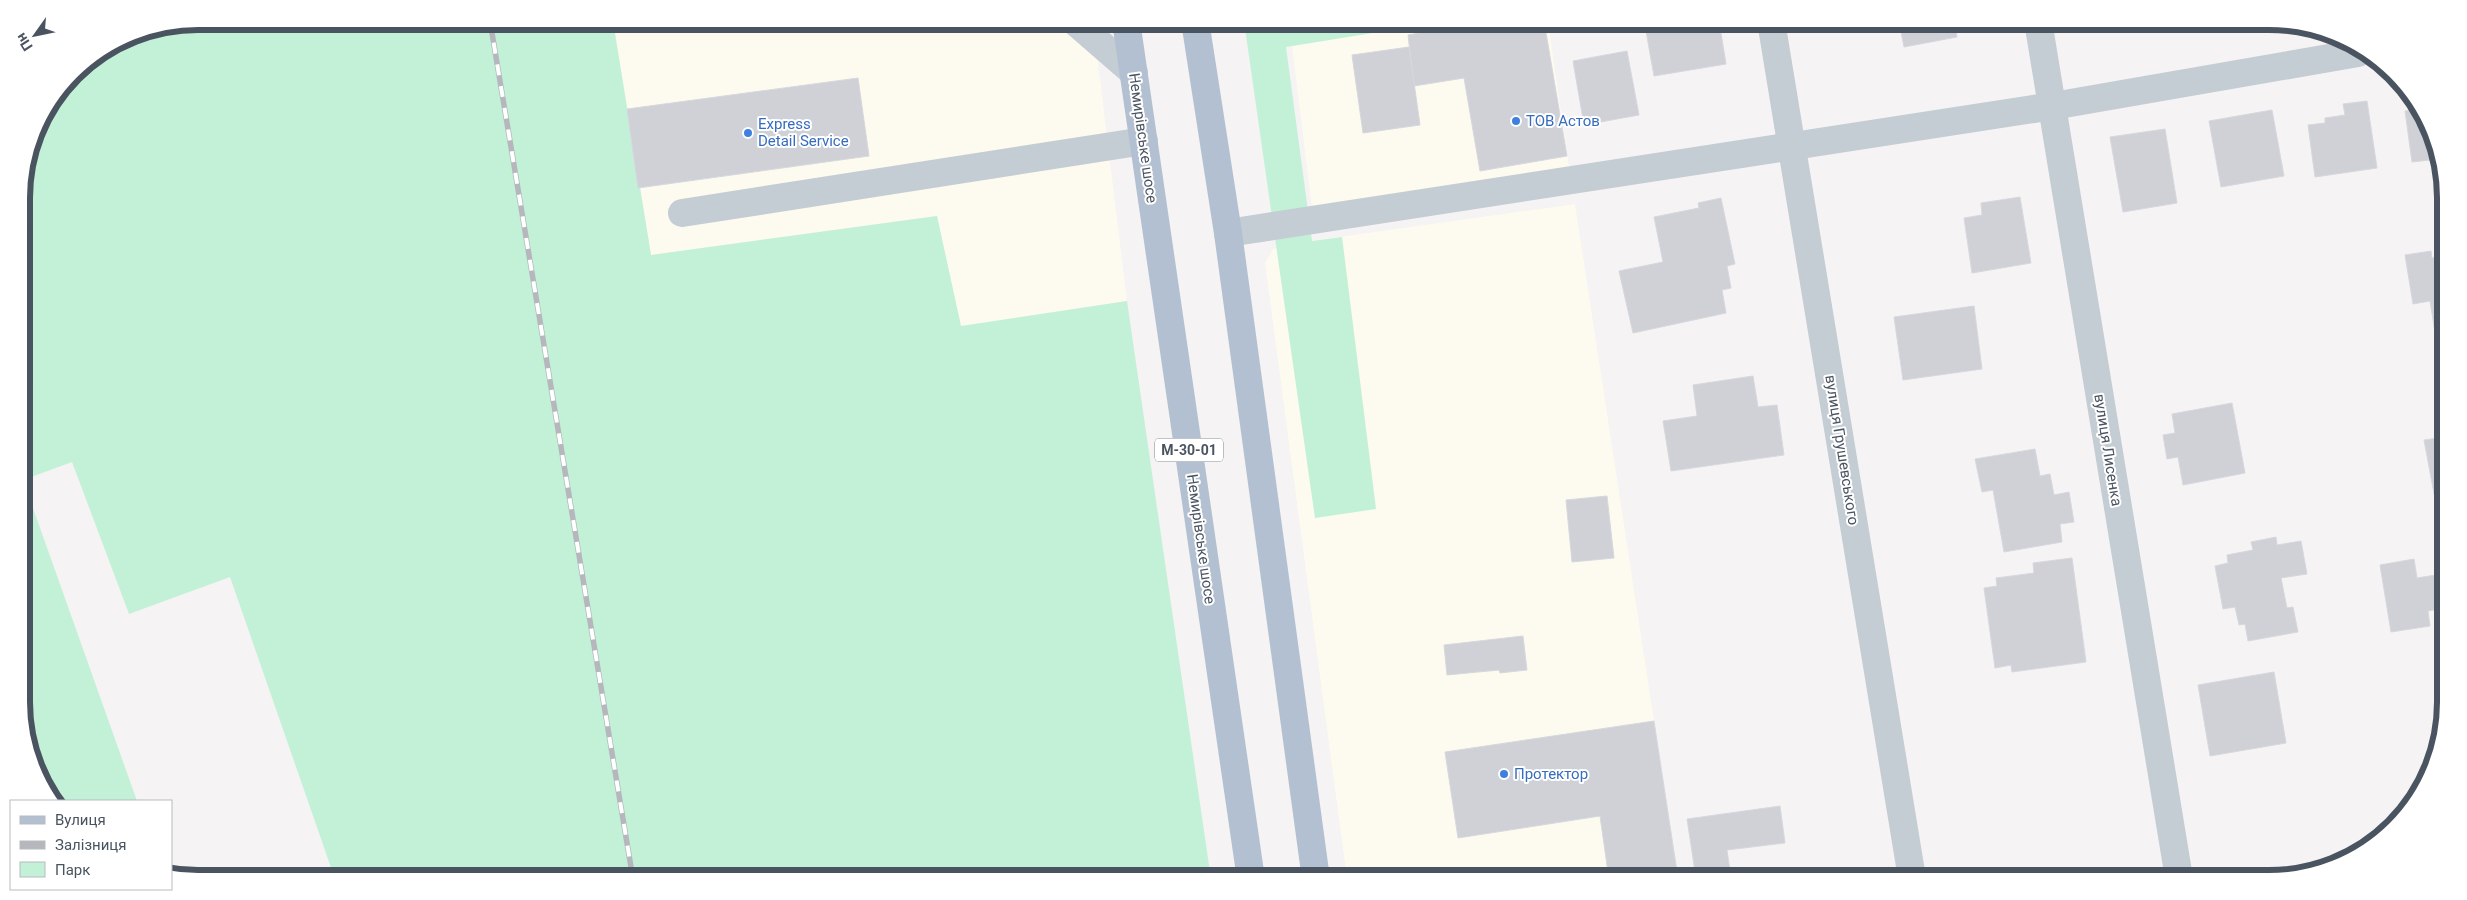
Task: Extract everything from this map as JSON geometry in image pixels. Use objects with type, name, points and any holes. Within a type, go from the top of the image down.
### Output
[{"type":"main road","name":"Немирівське шосе","points":[[1127,30],[1249,870]]},
{"type":"main road","points":[[1196,30],[1228,233],[1315,870]]},
{"type":"street","points":[[1084,30],[1134,73]]},
{"type":"street","name":"вулиця Грушевського","points":[[1773,30],[1911,870]]},
{"type":"street","name":"вулиця Лисенка","points":[[2040,30],[2178,870]]},
{"type":"street","points":[[1228,233],[2053,106],[2353,53]]},
{"type":"street","points":[[682,212],[1144,140]]},
{"type":"shaded area","points":[[614,30],[1094,30],[1127,301],[961,326],[937,216],[651,255]]},
{"type":"shaded area","points":[[1389,30],[1549,30],[1569,167],[1312,209],[1292,46]]},
{"type":"shaded area","points":[[1575,204],[1677,870],[1346,870],[1265,263],[1273,249],[1303,242]]},
{"type":"green space","points":[[614,30],[651,255],[937,216],[961,326],[1127,301],[1210,870],[332,870],[230,577],[129,614],[72,462],[30,478],[30,187],[36,155],[43,134],[53,114],[79,79],[96,65],[105,58],[134,43],[176,31]]},
{"type":"green space","points":[[1245,30],[1391,30],[1286,47],[1312,241],[1342,237],[1376,509],[1315,518]]},
{"type":"green space","points":[[30,499],[137,800],[62,800],[47,776],[39,756],[33,735],[30,713]]},
{"type":"building","name":"ТОВ Астов","points":[[1436,30],[1546,30],[1567,156],[1480,171],[1464,78],[1414,86],[1408,35]]},
{"type":"building","points":[[1720,30],[1726,64],[1654,76],[1646,31]]},
{"type":"building","points":[[1901,30],[1956,30],[1957,37],[1904,47]]},
{"type":"building","points":[[1409,47],[1420,125],[1363,133],[1352,55]]},
{"type":"building","points":[[1627,51],[1639,115],[1584,125],[1573,61]]},
{"type":"building","name":"Express Detail Service","points":[[858,78],[869,156],[638,188],[627,109]]},
{"type":"building","points":[[2367,101],[2377,168],[2315,177],[2308,125],[2325,123],[2325,118],[2345,115],[2343,104]]},
{"type":"building","points":[[2272,110],[2284,176],[2221,187],[2209,121]]},
{"type":"building","points":[[2411,110],[2414,114],[2424,134],[2432,160],[2412,162],[2405,111]]},
{"type":"building","points":[[2165,129],[2177,203],[2123,212],[2110,137]]},
{"type":"building","points":[[2020,197],[2031,263],[1972,273],[1964,218],[1982,215],[1981,203]]},
{"type":"building","points":[[1721,198],[1735,264],[1727,266],[1731,288],[1722,290],[1726,313],[1633,333],[1619,271],[1663,262],[1654,217],[1699,208],[1698,203]]},
{"type":"building","points":[[2431,251],[2432,258],[2437,257],[2437,345],[2430,301],[2413,304],[2405,255]]},
{"type":"building","points":[[1974,306],[1982,369],[1903,380],[1894,317]]},
{"type":"building","points":[[1753,376],[1758,407],[1777,405],[1784,455],[1671,471],[1663,421],[1697,416],[1693,385]]},
{"type":"building","points":[[2232,403],[2245,473],[2183,485],[2178,457],[2167,459],[2163,435],[2175,433],[2172,414]]},
{"type":"building","points":[[2437,438],[2437,499],[2435,499],[2424,440]]},
{"type":"building","points":[[2035,449],[2040,476],[2050,474],[2054,495],[2069,492],[2074,522],[2060,524],[2062,542],[2004,552],[1993,490],[1982,492],[1975,459]]},
{"type":"building","points":[[1607,496],[1614,558],[1572,562],[1566,500]]},
{"type":"building","points":[[2276,537],[2277,545],[2301,541],[2307,574],[2281,578],[2287,608],[2293,607],[2298,632],[2248,641],[2245,624],[2239,625],[2235,607],[2223,609],[2215,566],[2228,563],[2227,555],[2253,550],[2251,542]]},
{"type":"building","points":[[2072,558],[2086,662],[2012,672],[2011,665],[1995,668],[1984,588],[1997,586],[1996,578],[2034,573],[2033,563]]},
{"type":"building","points":[[2414,559],[2417,578],[2437,575],[2437,609],[2428,611],[2430,626],[2391,632],[2380,565]]},
{"type":"building","points":[[1523,636],[1527,670],[1500,673],[1499,670],[1447,675],[1444,645]]},
{"type":"building","points":[[2274,672],[2286,743],[2210,756],[2198,685]]},
{"type":"building","points":[[1654,721],[1677,870],[1608,870],[1600,816],[1458,838],[1445,752]]},
{"type":"building","points":[[1780,806],[1785,843],[1727,850],[1730,870],[1695,870],[1687,819]]},
{"type":"railway","points":[[492,30],[632,870]]},
{"type":"place","name":"ТОВ Астов","points":[[1516,121]]},
{"type":"place","name":"Express Detail Service","points":[[748,133]]},
{"type":"place","name":"Протектор","points":[[1504,774]]}]
